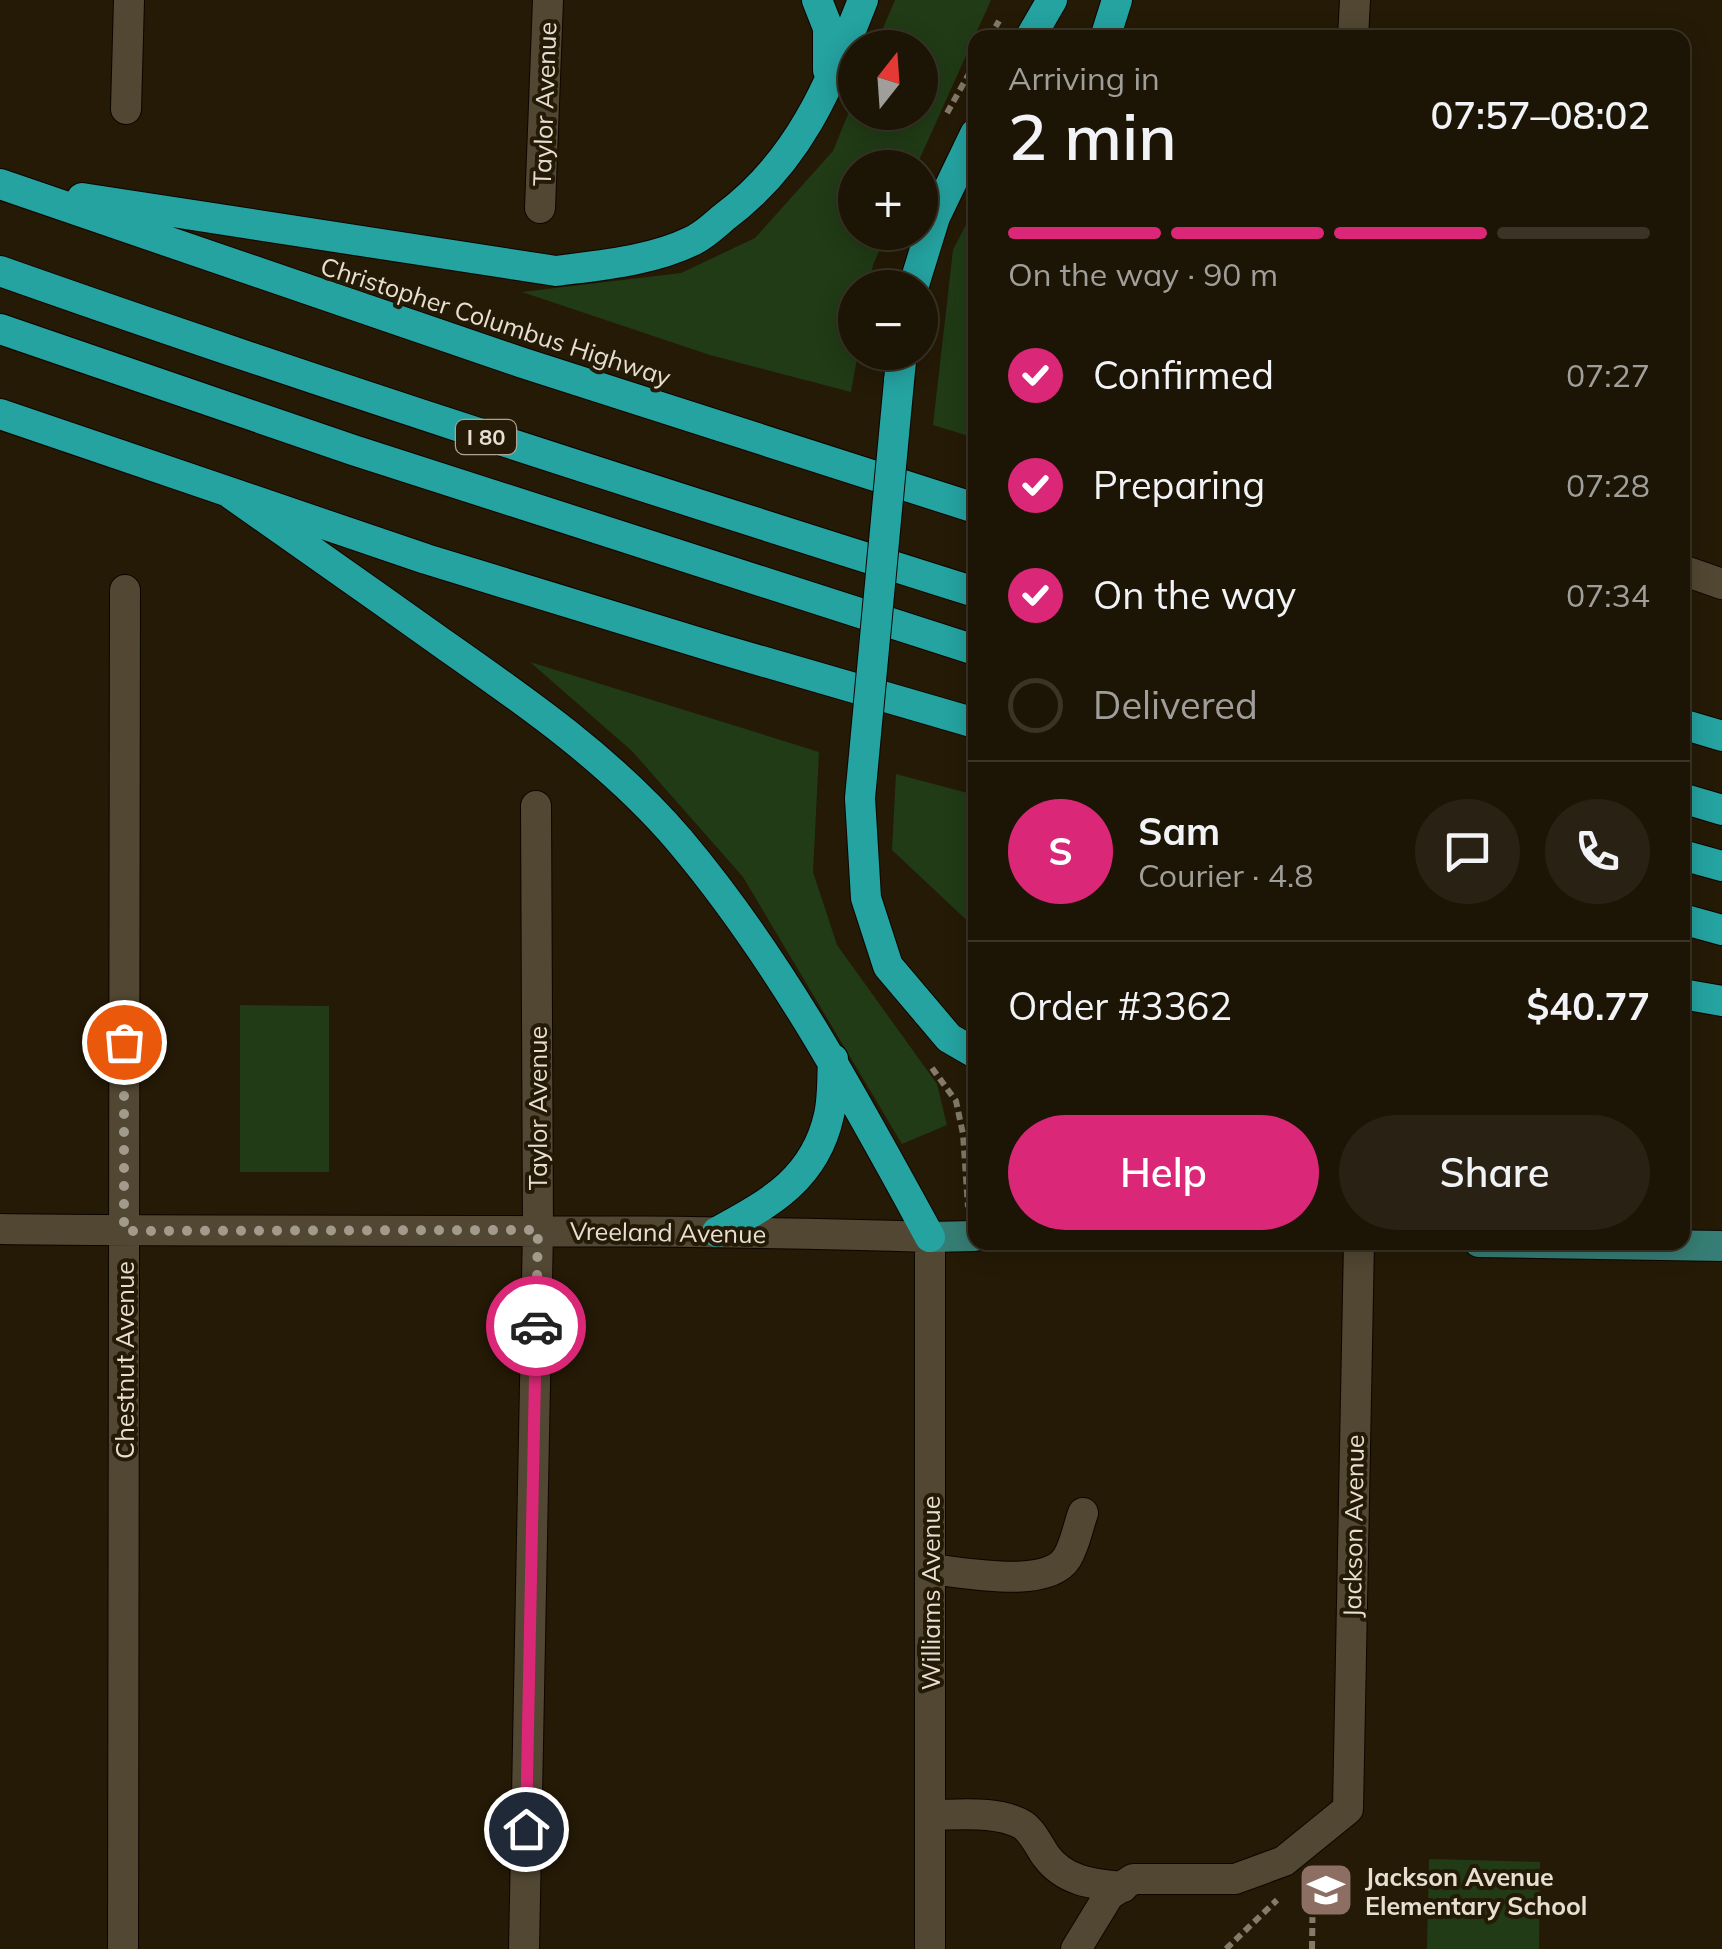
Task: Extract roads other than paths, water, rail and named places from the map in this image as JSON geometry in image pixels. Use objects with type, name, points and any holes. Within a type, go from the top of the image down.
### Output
[{"type":"highway","points":[[817,0],[828,28],[827,91]]},
{"type":"highway","points":[[3,185],[556,271],[629,261],[693,241],[742,204],[798,142],[827,91],[862,0]]},
{"type":"highway","points":[[1032,30],[1042,0]]},
{"type":"highway","points":[[1034,30],[1052,0]]},
{"type":"highway","points":[[1108,30],[1117,0]]},
{"type":"highway","points":[[918,270],[934,217],[968,148]]},
{"type":"highway","name":"Christopher Columbus Highway","points":[[3,185],[523,363],[968,506]]},
{"type":"highway","name":"I 80","points":[[0,271],[496,440],[968,590]]},
{"type":"highway","name":"I 80","points":[[0,329],[388,461],[968,648]]},
{"type":"highway","points":[[900,370],[860,798],[866,898],[888,966],[949,1038],[968,1049]]},
{"type":"highway","points":[[0,414],[426,559],[720,650],[968,720]]},
{"type":"highway","points":[[232,494],[504,686],[596,759],[679,840],[743,922],[833,1059],[930,1237]]},
{"type":"highway","points":[[1690,726],[1722,736]]},
{"type":"highway","points":[[1690,800],[1722,810]]},
{"type":"highway","points":[[1690,857],[1722,866]]},
{"type":"highway","points":[[1690,922],[1722,930]]},
{"type":"highway","points":[[1690,995],[1722,1001]]},
{"type":"highway","points":[[717,1232],[773,1202],[808,1168],[829,1116],[833,1059]]},
{"type":"main road","name":"Vreeland Avenue","points":[[930,1237],[968,1236]]},
{"type":"main road","points":[[1690,1245],[1722,1246]]},
{"type":"street","points":[[126,109],[130,0]]},
{"type":"street","name":"Taylor Avenue","points":[[540,208],[548,0]]},
{"type":"street","points":[[1353,30],[1355,0]]},
{"type":"street","points":[[1690,573],[1722,584]]},
{"type":"street","name":"Chestnut Avenue","points":[[122,1949],[125,590]]},
{"type":"street","name":"Taylor Avenue","points":[[524,1949],[538,1230],[536,806]]},
{"type":"street","name":"Vreeland Avenue","points":[[0,1230],[538,1230],[930,1237]]},
{"type":"street","name":"Williams Avenue","points":[[930,1237],[930,1949]]},
{"type":"street","name":"Jackson Avenue","points":[[1123,1886],[1134,1880],[1235,1879],[1284,1861],[1348,1809],[1359,1250]]},
{"type":"street","points":[[930,1569],[1032,1576],[1053,1572],[1066,1558],[1083,1513]]},
{"type":"street","points":[[930,1815],[1004,1818],[1024,1826],[1060,1872],[1085,1883],[1123,1886]]},
{"type":"street","points":[[1076,1949],[1103,1902],[1123,1886]]},
{"type":"place","name":"Jackson Avenue Elementary School","points":[[1326,1890]]}]
